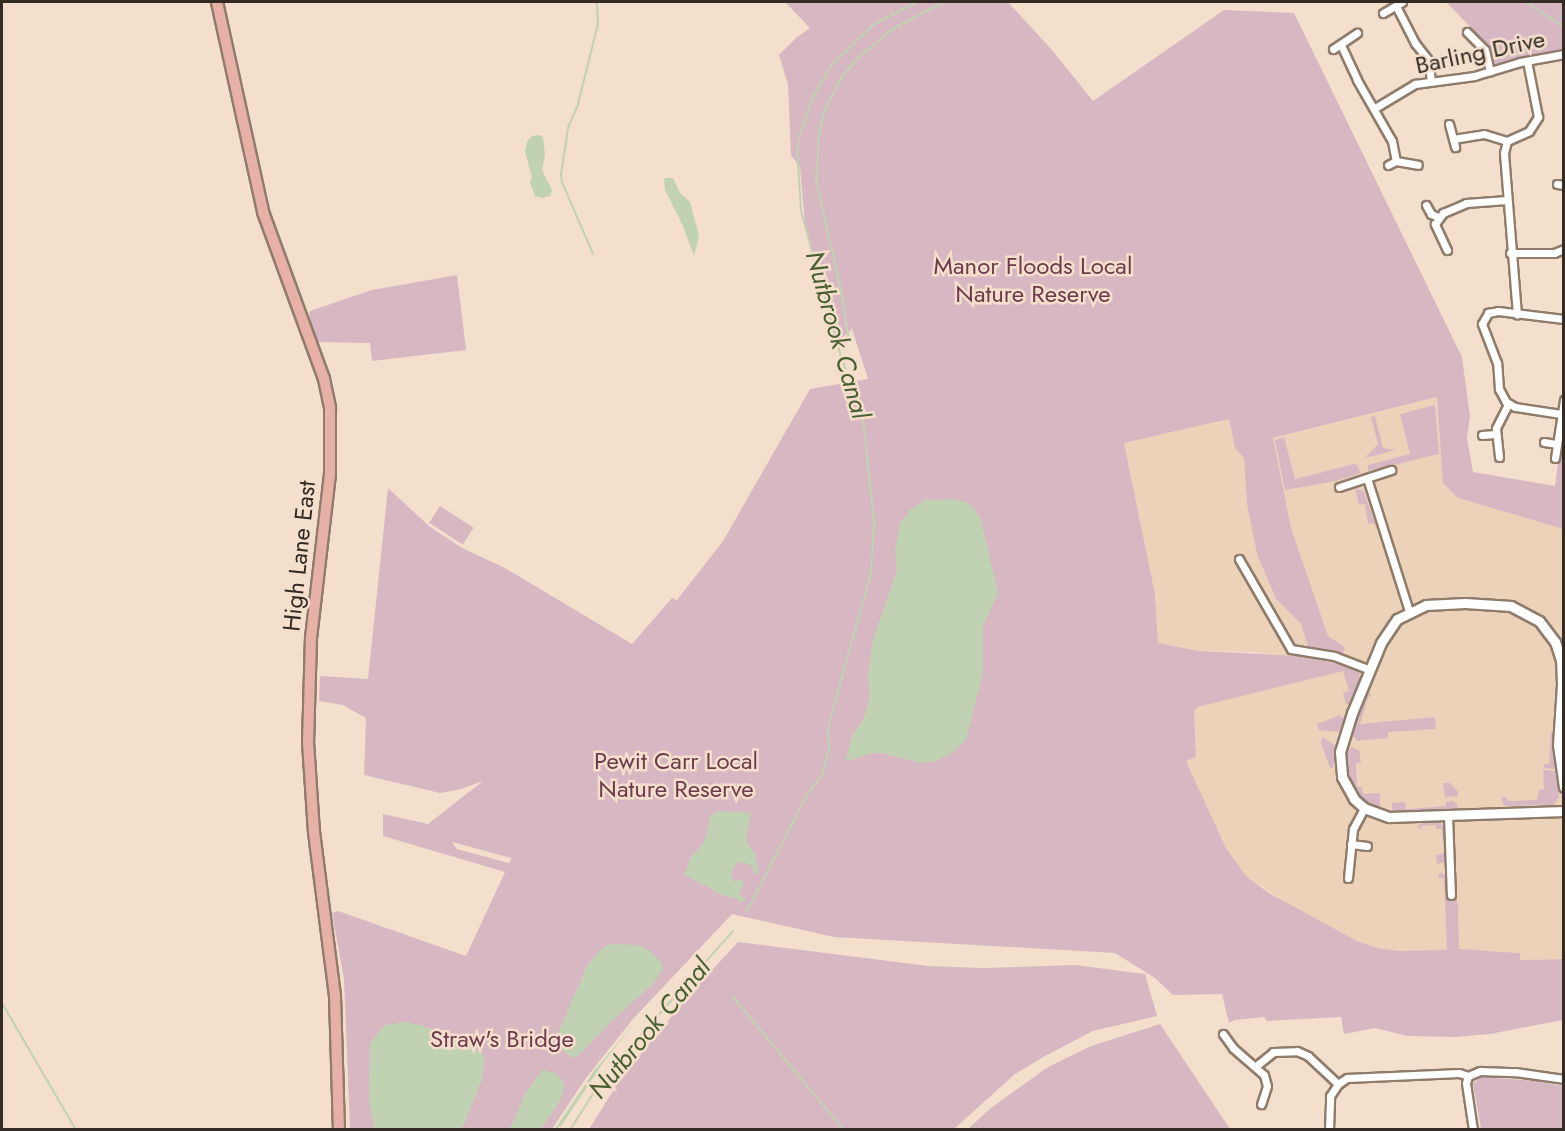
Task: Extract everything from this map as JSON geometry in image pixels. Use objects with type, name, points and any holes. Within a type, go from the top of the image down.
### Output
[{"type":"main road","name":"High Lane East","points":[[217,2],[262,209],[324,379],[330,408],[330,474],[311,637],[308,742],[314,832],[335,996],[339,1130]]},
{"type":"street","points":[[1383,13],[1399,4],[1415,43],[1428,61],[1431,82]]},
{"type":"street","points":[[1467,32],[1485,50],[1490,71]]},
{"type":"street","points":[[1333,49],[1357,33]]},
{"type":"street","points":[[1341,45],[1361,89],[1375,108],[1392,141],[1396,161]]},
{"type":"street","name":"Barling Drive","points":[[1375,108],[1415,84],[1490,71],[1563,54]]},
{"type":"street","points":[[1449,124],[1454,143],[1484,134],[1507,141],[1529,130],[1538,117],[1527,61]]},
{"type":"street","points":[[1507,141],[1504,153],[1510,253],[1517,314]]},
{"type":"street","points":[[1388,165],[1396,161],[1418,165]]},
{"type":"street","points":[[1447,250],[1436,227],[1438,217],[1449,209],[1466,203],[1507,200]]},
{"type":"street","points":[[1426,205],[1431,214],[1438,217]]},
{"type":"street","points":[[1510,253],[1554,253],[1563,249]]},
{"type":"street","points":[[1561,414],[1508,404],[1499,389],[1497,363],[1482,324],[1491,313],[1563,319]]},
{"type":"street","points":[[1554,458],[1563,400]]},
{"type":"street","points":[[1499,457],[1497,422],[1508,404]]},
{"type":"street","points":[[1482,435],[1496,434]]},
{"type":"street","points":[[1544,442],[1557,444]]},
{"type":"street","points":[[1338,487],[1391,470]]},
{"type":"street","points":[[1367,478],[1409,610]]},
{"type":"street","points":[[1239,559],[1291,649],[1334,656],[1370,670]]},
{"type":"street","points":[[1563,788],[1558,745],[1561,660],[1555,642],[1545,627],[1519,609],[1497,604],[1437,603],[1409,610],[1389,628],[1370,670],[1340,752],[1340,770],[1344,783],[1364,808],[1389,817],[1563,811]]},
{"type":"street","points":[[1278,627],[1286,623]]},
{"type":"street","points":[[1348,878],[1355,824],[1364,808]]},
{"type":"street","points":[[1449,815],[1451,895]]},
{"type":"street","points":[[1351,844],[1367,846]]},
{"type":"street","points":[[1223,1034],[1231,1046],[1256,1066],[1266,1082],[1261,1104]]},
{"type":"street","points":[[1223,1052],[1231,1046]]},
{"type":"street","points":[[1256,1066],[1273,1052],[1297,1051],[1308,1056],[1338,1084]]},
{"type":"street","points":[[1329,1130],[1329,1100],[1338,1084],[1354,1076],[1459,1073],[1468,1076],[1480,1071],[1515,1072],[1563,1079]]},
{"type":"street","points":[[1468,1076],[1466,1083],[1473,1130]]},
{"type":"shaded area","points":[[532,136],[543,137],[545,155],[542,170],[552,190],[550,196],[542,198],[535,196],[525,152],[527,142]]},
{"type":"shaded area","points":[[664,178],[673,178],[680,193],[690,202],[699,236],[694,256],[682,224],[665,190]]},
{"type":"shaded area","points":[[1437,397],[1458,498],[1563,529],[1563,959],[1520,960],[1520,953],[1497,951],[1400,951],[1377,948],[1357,941],[1298,910],[1247,877],[1226,848],[1186,761],[1196,757],[1194,712],[1197,707],[1324,660],[1253,652],[1199,651],[1158,643],[1155,594],[1124,443],[1229,419],[1235,448]]},
{"type":"shaded area","points":[[954,499],[966,502],[981,520],[998,593],[983,626],[983,672],[966,740],[953,752],[937,761],[920,763],[883,753],[873,753],[848,761],[846,759],[852,736],[863,720],[870,696],[868,675],[873,640],[897,571],[895,550],[900,524],[910,510],[925,500]]},
{"type":"shaded area","points":[[716,811],[751,813],[746,841],[755,855],[759,874],[753,871],[750,864],[737,862],[731,873],[733,881],[742,880],[744,883],[739,894],[745,899],[742,903],[685,875],[690,858],[704,843],[711,815]]},
{"type":"shaded area","points":[[611,944],[637,945],[651,951],[662,964],[662,970],[654,983],[578,1056],[572,1058],[556,1043],[556,1038],[587,966],[602,948]]},
{"type":"shaded area","points":[[406,1022],[424,1026],[465,1042],[485,1056],[482,1079],[462,1129],[374,1129],[369,1099],[370,1043],[385,1025]]},
{"type":"shaded area","points":[[633,1025],[603,1063],[562,1125],[555,1129],[594,1071]]},
{"type":"shaded area","points":[[542,1070],[555,1073],[565,1085],[560,1101],[541,1129],[510,1129],[526,1093]]},
{"type":"green space","points":[[785,2],[1008,2],[1052,50],[1093,101],[1224,10],[1294,13],[1462,357],[1470,417],[1467,438],[1473,472],[1555,486],[1563,424],[1563,529],[1458,498],[1443,483],[1437,397],[1273,438],[1291,528],[1328,636],[1345,647],[1343,654],[1308,646],[1301,624],[1276,599],[1257,554],[1247,504],[1244,458],[1235,448],[1229,419],[1124,443],[1155,594],[1158,643],[1199,651],[1301,656],[1351,667],[1359,673],[1360,678],[1349,704],[1346,704],[1343,693],[1349,691],[1343,671],[1197,707],[1194,712],[1196,757],[1186,761],[1226,848],[1247,877],[1269,893],[1357,941],[1377,948],[1400,951],[1447,950],[1444,879],[1438,877],[1440,872],[1447,877],[1450,899],[1457,901],[1458,905],[1459,949],[1520,953],[1520,960],[1563,959],[1563,1020],[1490,1034],[1454,1037],[1407,1036],[1375,1028],[1344,1034],[1341,1017],[1267,1021],[1264,1017],[1235,1020],[1229,1023],[1222,994],[1173,995],[1155,978],[1115,953],[834,937],[732,914],[633,1019],[586,1078],[552,1129],[350,1129],[344,979],[332,913],[338,911],[466,956],[505,872],[383,836],[383,814],[428,824],[483,781],[440,793],[364,775],[366,718],[343,705],[319,701],[320,676],[368,679],[388,488],[429,526],[462,548],[505,568],[632,644],[672,598],[677,600],[723,541],[810,389],[868,379],[851,326],[851,330],[838,342],[814,265],[805,224],[800,167],[791,155],[788,85],[779,55],[810,28]],"holes":[[[452,842],[511,858],[509,863],[457,849]]]},
{"type":"green space","points":[[1446,2],[1563,2],[1563,49],[1494,64],[1484,41]]},
{"type":"green space","points":[[457,275],[466,350],[372,361],[370,343],[315,342],[309,318],[310,311],[372,290]]},
{"type":"green space","points":[[1435,405],[1439,454],[1368,471],[1368,465],[1410,454],[1400,414]]},
{"type":"green space","points":[[1375,416],[1383,448],[1396,450],[1365,458],[1378,444],[1371,417]]},
{"type":"green space","points":[[1284,437],[1295,479],[1354,464],[1361,473],[1336,481],[1285,490],[1275,440]]},
{"type":"green space","points":[[1355,488],[1364,492],[1377,529],[1373,523],[1368,524],[1365,504],[1359,505]]},
{"type":"green space","points":[[440,506],[474,528],[463,545],[429,523]]},
{"type":"green space","points":[[1369,693],[1372,694],[1368,698],[1360,724],[1435,717],[1436,729],[1388,732],[1388,738],[1357,741],[1352,734]]},
{"type":"green space","points":[[1340,715],[1344,719],[1340,732],[1319,730],[1317,724]]},
{"type":"green space","points":[[1551,732],[1553,733],[1555,769],[1544,768],[1544,764],[1549,764]]},
{"type":"green space","points":[[1322,737],[1336,746],[1333,768],[1330,768],[1321,743]]},
{"type":"green space","points":[[1352,747],[1359,750],[1361,762],[1356,764],[1357,787],[1362,787],[1363,794],[1380,793],[1380,809],[1364,800],[1350,783],[1346,764],[1347,753]]},
{"type":"green space","points":[[1543,770],[1555,771],[1559,796],[1554,805],[1504,806],[1501,797],[1506,797],[1508,801],[1537,800],[1539,790],[1544,789]]},
{"type":"green space","points":[[1443,783],[1450,783],[1458,792],[1458,796],[1445,797]]},
{"type":"green space","points":[[1453,801],[1458,805],[1456,810],[1392,811],[1392,803],[1405,802],[1406,809],[1446,806],[1446,802]]},
{"type":"green space","points":[[1439,822],[1445,827],[1446,857],[1445,862],[1437,864],[1436,855],[1444,853],[1442,829],[1436,829],[1436,825],[1421,826],[1421,830],[1418,826],[1421,823]]},
{"type":"green space","points":[[738,942],[928,966],[984,968],[1075,965],[1145,974],[1157,1016],[1093,1031],[1045,1056],[1015,1074],[954,1129],[589,1129],[620,1080],[688,996]]},
{"type":"green space","points":[[1160,1024],[1230,1129],[968,1129],[991,1108],[1048,1067],[1091,1046]]},
{"type":"green space","points":[[1482,1077],[1538,1081],[1563,1086],[1563,1129],[1481,1129],[1473,1083]]},
{"type":"waterway","points":[[593,254],[562,182],[561,174],[568,128],[578,104],[598,24],[597,2]]},
{"type":"waterway","name":"Nutbrook Canal","points":[[747,911],[807,795],[822,775],[829,749],[828,727],[871,573],[874,522],[862,409],[841,357],[801,211],[797,144],[812,99],[832,65],[873,25],[917,2]]},
{"type":"waterway","points":[[849,340],[841,290],[816,181],[819,134],[825,109],[842,77],[859,57],[894,28],[944,2]]},
{"type":"waterway","points":[[1526,2],[1564,27]]},
{"type":"waterway","name":"Nutbrook Canal","points":[[570,1130],[596,1089],[622,1056],[733,931]]},
{"type":"waterway","points":[[733,997],[844,1130]]},
{"type":"waterway","points":[[2,1003],[76,1130]]},
{"type":"park label","name":"Manor Floods Local Nature Reserve","points":[[1033,280]]},
{"type":"park label","name":"Pewit Carr Local Nature Reserve","points":[[676,775]]},
{"type":"park label","name":"Straw's Bridge","points":[[502,1039]]}]
